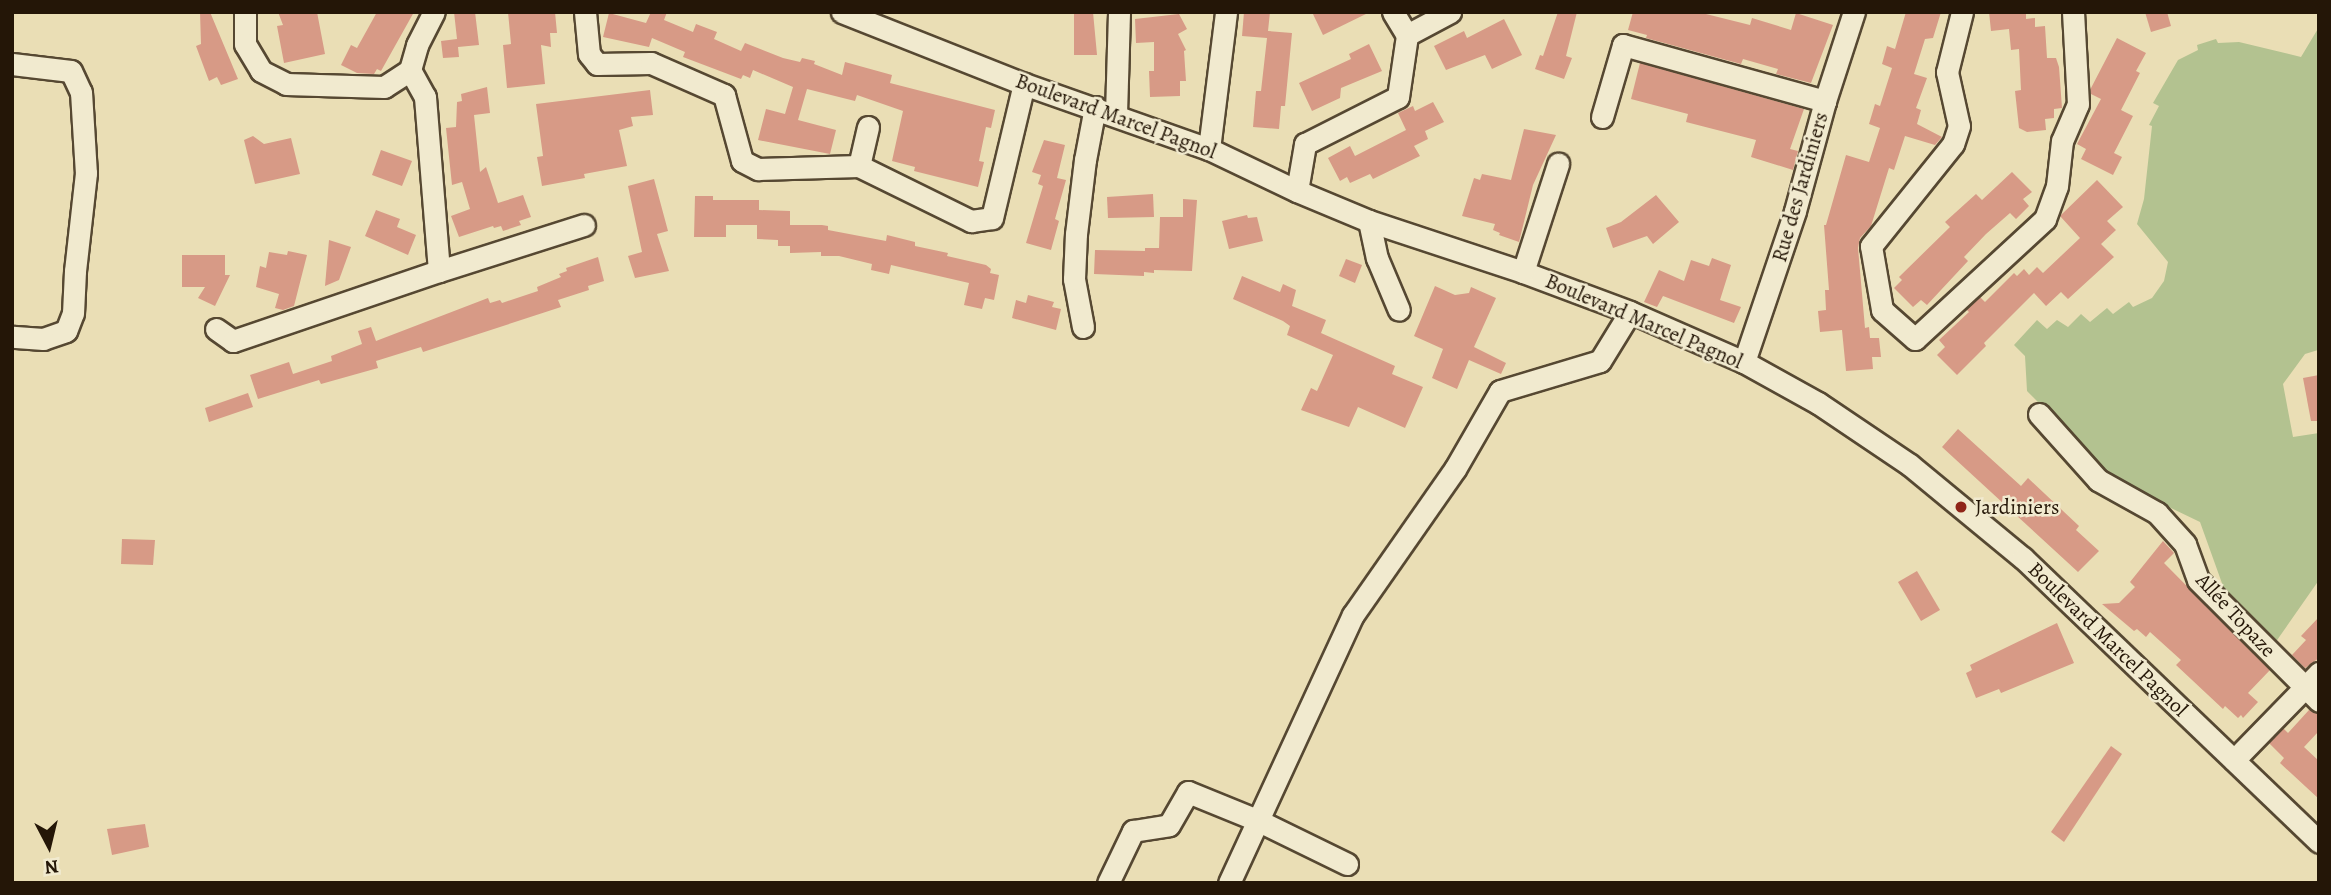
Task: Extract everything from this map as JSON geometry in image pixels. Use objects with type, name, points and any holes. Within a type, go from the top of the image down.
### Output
[{"type":"street","points":[[245,12],[245,44],[261,71],[286,84],[384,87],[410,70],[417,46],[434,12]]},
{"type":"street","points":[[585,12],[589,54],[597,64],[651,62],[724,95],[741,161],[758,169],[859,166],[971,221],[992,218],[1024,84]]},
{"type":"street","name":"Boulevard Marcel Pagnol","points":[[842,12],[1024,84],[1116,114],[1209,149],[1297,191],[1369,221],[1523,272],[1630,312],[1744,362],[1818,403],[1910,465],[2023,558],[2319,842]]},
{"type":"street","points":[[1116,114],[1119,12]]},
{"type":"street","points":[[1209,149],[1226,12]]},
{"type":"street","points":[[1297,191],[1304,144],[1398,97],[1406,35],[1394,12]]},
{"type":"street","name":"Rue des Jardiniers","points":[[1744,362],[1795,211],[1825,101],[1854,12]]},
{"type":"street","points":[[1962,12],[1947,72],[1958,126],[1953,144],[1871,246],[1882,310],[1915,339],[2045,219],[2057,186],[2062,141],[2078,104],[2073,12]]},
{"type":"street","points":[[1406,35],[1448,13]]},
{"type":"street","points":[[1602,117],[1623,45],[1825,101]]},
{"type":"street","points":[[12,64],[71,71],[81,92],[86,173],[75,271],[74,313],[66,331],[43,339],[12,337]]},
{"type":"street","points":[[410,70],[425,97],[439,271]]},
{"type":"street","points":[[1083,327],[1074,279],[1076,234],[1095,107]]},
{"type":"street","points":[[859,166],[868,127]]},
{"type":"street","points":[[1523,272],[1558,164]]},
{"type":"street","points":[[1369,221],[1377,258],[1399,310]]},
{"type":"street","points":[[216,329],[233,341],[584,225]]},
{"type":"street","points":[[1229,883],[1353,615],[1455,469],[1500,391],[1600,361],[1630,312]]},
{"type":"street","name":"Allée Topaze","points":[[2039,414],[2098,480],[2157,513],[2185,544],[2198,580],[2314,687]]},
{"type":"street","points":[[2234,760],[2314,687]]},
{"type":"street","points":[[1108,883],[1133,831],[1170,825],[1188,792],[1259,821],[1347,864]]},
{"type":"green space","points":[[2319,27],[2318,350],[2305,354],[2283,384],[2293,437],[2319,433],[2319,580],[2275,643],[2228,600],[2200,522],[2117,482],[2027,391],[2025,356],[2014,345],[2037,320],[2047,329],[2057,320],[2068,327],[2081,314],[2090,322],[2107,308],[2113,314],[2129,302],[2133,307],[2152,298],[2164,281],[2168,262],[2137,224],[2144,199],[2152,126],[2149,125],[2159,106],[2153,103],[2178,60],[2198,50],[2197,45],[2216,39],[2218,43],[2239,42],[2301,57]]},
{"type":"building","points":[[200,12],[210,12],[238,79],[221,85],[217,77],[209,81],[196,46],[201,44]]},
{"type":"building","points":[[278,12],[317,12],[325,54],[284,63],[277,26],[283,25]]},
{"type":"building","points":[[377,12],[414,12],[381,71],[377,69],[374,74],[357,73],[341,65],[351,45],[357,48]]},
{"type":"building","points":[[454,12],[475,12],[479,45],[458,47],[459,57],[443,58],[441,41],[457,39]]},
{"type":"building","points":[[508,12],[555,12],[557,33],[550,33],[551,47],[541,45],[545,84],[507,88],[503,45],[511,44]]},
{"type":"building","points":[[651,12],[667,12],[664,20],[693,32],[696,24],[717,32],[714,39],[741,51],[745,43],[783,58],[800,62],[802,58],[815,61],[814,64],[842,75],[845,62],[892,75],[890,83],[995,110],[991,128],[986,127],[979,161],[984,162],[978,187],[914,171],[915,167],[892,161],[903,111],[857,95],[855,101],[807,89],[798,120],[836,130],[830,154],[758,140],[766,109],[785,114],[793,87],[753,70],[750,78],[743,75],[741,79],[683,57],[685,52],[652,38],[649,47],[603,37],[609,13],[646,23]]},
{"type":"building","points":[[1074,12],[1093,12],[1097,55],[1074,55]]},
{"type":"building","points":[[1244,12],[1270,12],[1268,31],[1292,33],[1285,106],[1281,106],[1279,129],[1253,127],[1256,91],[1261,91],[1267,38],[1242,36]]},
{"type":"building","points":[[1312,12],[1370,12],[1323,35]]},
{"type":"building","points":[[1558,12],[1577,12],[1566,56],[1572,58],[1564,79],[1535,69],[1540,55],[1543,56]]},
{"type":"building","points":[[1633,12],[1698,12],[1750,25],[1752,18],[1791,30],[1796,13],[1833,25],[1811,83],[1776,74],[1778,69],[1743,59],[1741,64],[1646,38],[1647,35],[1628,30]]},
{"type":"building","points":[[1906,12],[1941,12],[1933,38],[1925,39],[1914,74],[1927,78],[1916,108],[1921,110],[1917,124],[1942,137],[1935,145],[1905,136],[1894,170],[1889,168],[1871,226],[1860,238],[1858,248],[1865,328],[1869,327],[1870,338],[1879,338],[1881,357],[1872,357],[1873,369],[1846,371],[1842,330],[1820,332],[1818,311],[1826,310],[1825,290],[1829,290],[1824,225],[1846,155],[1869,162],[1880,128],[1869,124],[1875,104],[1880,106],[1892,68],[1882,64],[1887,46],[1895,49]]},
{"type":"building","points":[[1989,12],[2026,12],[2026,19],[2035,18],[2035,27],[2045,26],[2047,58],[2056,58],[2059,67],[2062,108],[2054,109],[2054,118],[2045,119],[2046,130],[2027,132],[2019,128],[2015,91],[2021,90],[2019,49],[2011,50],[2009,29],[1991,31]]},
{"type":"building","points":[[2145,12],[2167,12],[2171,26],[2151,32]]},
{"type":"building","points":[[1179,14],[1187,29],[1178,34],[1186,50],[1186,81],[1180,81],[1180,96],[1150,97],[1149,71],[1154,71],[1154,42],[1136,43],[1135,19]]},
{"type":"building","points":[[1504,19],[1522,55],[1492,69],[1485,55],[1446,70],[1434,46],[1464,31],[1467,38]]},
{"type":"building","points":[[2117,38],[2146,53],[2136,71],[2140,73],[2121,110],[2133,116],[2114,153],[2122,157],[2113,175],[2081,159],[2086,149],[2077,144],[2101,99],[2091,94],[2090,90]]},
{"type":"building","points":[[1369,44],[1382,71],[1341,88],[1340,98],[1312,111],[1299,83],[1351,59],[1349,54]]},
{"type":"building","points":[[1640,63],[1804,109],[1790,149],[1798,151],[1793,170],[1751,157],[1756,140],[1686,122],[1688,114],[1631,99]]},
{"type":"building","points":[[487,87],[490,113],[474,115],[480,172],[486,167],[498,203],[523,195],[531,217],[519,221],[521,225],[503,231],[501,226],[493,226],[459,237],[451,216],[470,209],[462,182],[452,185],[446,128],[456,127],[457,102],[462,101],[461,94]]},
{"type":"building","points":[[650,90],[653,115],[631,117],[633,126],[619,130],[627,166],[542,186],[537,157],[543,156],[536,104]]},
{"type":"building","points":[[1433,102],[1444,122],[1425,131],[1428,139],[1414,146],[1420,156],[1373,179],[1370,174],[1350,183],[1347,177],[1340,181],[1328,158],[1350,146],[1355,156],[1406,130],[1398,113],[1413,106],[1415,111]]},
{"type":"building","points":[[1524,129],[1556,135],[1533,185],[1519,242],[1499,235],[1500,233],[1493,230],[1495,224],[1462,216],[1474,178],[1480,180],[1482,174],[1511,180]]},
{"type":"building","points":[[253,136],[264,144],[291,138],[300,174],[255,184],[244,140]]},
{"type":"building","points":[[1044,140],[1065,145],[1057,178],[1066,180],[1055,219],[1059,221],[1051,250],[1026,243],[1043,186],[1038,184],[1041,175],[1032,172]]},
{"type":"building","points":[[381,150],[412,161],[402,186],[372,175]]},
{"type":"building","points":[[2012,172],[2032,192],[2023,199],[2029,206],[2016,219],[2010,213],[1986,234],[1964,257],[1968,261],[1927,305],[1921,300],[1913,307],[1894,288],[1902,280],[1899,277],[1950,227],[1945,222],[1976,194],[1982,200]]},
{"type":"building","points":[[654,179],[668,231],[657,234],[669,271],[635,278],[628,256],[642,252],[628,186]]},
{"type":"building","points":[[2097,180],[2123,207],[2107,221],[2116,230],[2101,244],[2114,257],[2068,299],[2061,292],[2046,306],[2034,293],[1984,343],[1986,346],[1957,375],[1937,355],[1945,347],[1939,340],[1969,312],[1966,309],[1980,297],[1985,302],[2014,273],[2017,276],[2024,269],[2029,275],[2037,267],[2043,273],[2080,238],[2060,216]]},
{"type":"building","points":[[1153,194],[1154,217],[1108,218],[1107,197]]},
{"type":"building","points":[[1656,195],[1679,222],[1653,244],[1647,236],[1613,248],[1606,228],[1621,222]]},
{"type":"building","points":[[695,196],[713,196],[713,200],[759,200],[759,210],[790,211],[790,225],[828,226],[828,230],[886,241],[887,235],[915,242],[915,246],[948,253],[947,256],[986,265],[991,269],[990,273],[999,275],[994,300],[985,298],[982,309],[964,305],[969,283],[891,265],[889,274],[871,270],[872,264],[839,256],[821,256],[821,252],[790,253],[790,246],[778,246],[778,240],[757,239],[757,225],[726,225],[726,237],[694,237]]},
{"type":"building","points":[[1183,199],[1197,200],[1192,271],[1154,270],[1154,273],[1144,272],[1144,276],[1094,274],[1095,250],[1145,251],[1145,248],[1159,248],[1160,217],[1183,217]]},
{"type":"building","points":[[376,210],[400,219],[397,227],[416,235],[408,255],[365,236]]},
{"type":"building","points":[[1247,215],[1248,218],[1257,217],[1263,241],[1229,249],[1222,221]]},
{"type":"building","points":[[329,240],[351,247],[339,280],[325,286]]},
{"type":"building","points":[[288,251],[307,255],[294,306],[283,310],[275,308],[279,294],[256,287],[260,266],[266,268],[269,252],[287,255]]},
{"type":"building","points":[[182,255],[225,255],[225,275],[230,275],[215,306],[198,298],[205,287],[182,287]]},
{"type":"building","points":[[598,257],[604,281],[588,286],[589,290],[558,300],[561,307],[423,352],[421,347],[376,361],[378,368],[321,384],[319,380],[258,399],[250,375],[289,362],[293,374],[332,361],[331,356],[362,344],[358,331],[371,327],[376,341],[488,298],[490,303],[500,300],[502,303],[538,291],[537,287],[561,277],[559,274],[567,271],[566,268]]},
{"type":"building","points":[[1712,258],[1731,265],[1720,300],[1741,307],[1734,323],[1663,296],[1657,307],[1644,302],[1659,270],[1684,281],[1691,260],[1709,266]]},
{"type":"building","points":[[1346,259],[1362,265],[1355,283],[1339,276]]},
{"type":"building","points":[[1242,276],[1280,292],[1283,284],[1296,290],[1292,306],[1326,320],[1321,333],[1395,366],[1392,374],[1423,387],[1405,428],[1358,407],[1349,427],[1301,410],[1311,388],[1317,391],[1333,355],[1287,335],[1290,326],[1283,321],[1233,299]]},
{"type":"building","points":[[1435,286],[1455,295],[1469,293],[1471,287],[1496,298],[1474,347],[1506,363],[1501,374],[1469,360],[1457,389],[1432,378],[1443,349],[1414,336]]},
{"type":"building","points":[[1028,295],[1054,302],[1052,307],[1061,309],[1056,330],[1012,318],[1016,300],[1026,303]]},
{"type":"building","points":[[2319,375],[2319,421],[2311,421],[2303,378]]},
{"type":"building","points":[[248,393],[253,407],[209,422],[205,408]]},
{"type":"building","points":[[1958,429],[2021,486],[2028,478],[2079,526],[2076,530],[2099,551],[2078,572],[1942,447]]},
{"type":"building","points":[[122,539],[155,540],[153,565],[121,564]]},
{"type":"building","points":[[2163,541],[2174,553],[2164,563],[2270,670],[2248,693],[2258,702],[2243,718],[2241,715],[2238,718],[2225,706],[2223,709],[2176,665],[2181,660],[2150,632],[2146,637],[2137,629],[2134,631],[2102,604],[2119,603],[2135,587],[2130,582]]},
{"type":"building","points":[[1917,571],[1940,610],[1921,621],[1898,582]]},
{"type":"building","points":[[2319,617],[2319,658],[2305,668],[2292,655],[2306,640],[2301,636]]},
{"type":"building","points":[[2057,623],[2074,663],[2001,693],[1999,689],[1976,698],[1966,673],[1972,670],[1970,665]]},
{"type":"building","points":[[2309,710],[2319,714],[2319,731],[2304,747],[2319,761],[2319,799],[2280,763],[2284,758],[2269,743],[2283,728],[2288,733]]},
{"type":"building","points":[[2111,746],[2122,754],[2064,842],[2051,832]]},
{"type":"building","points":[[145,824],[149,847],[112,855],[107,829]]},
{"type":"place","name":"Jardiniers","points":[[1961,507]]}]
